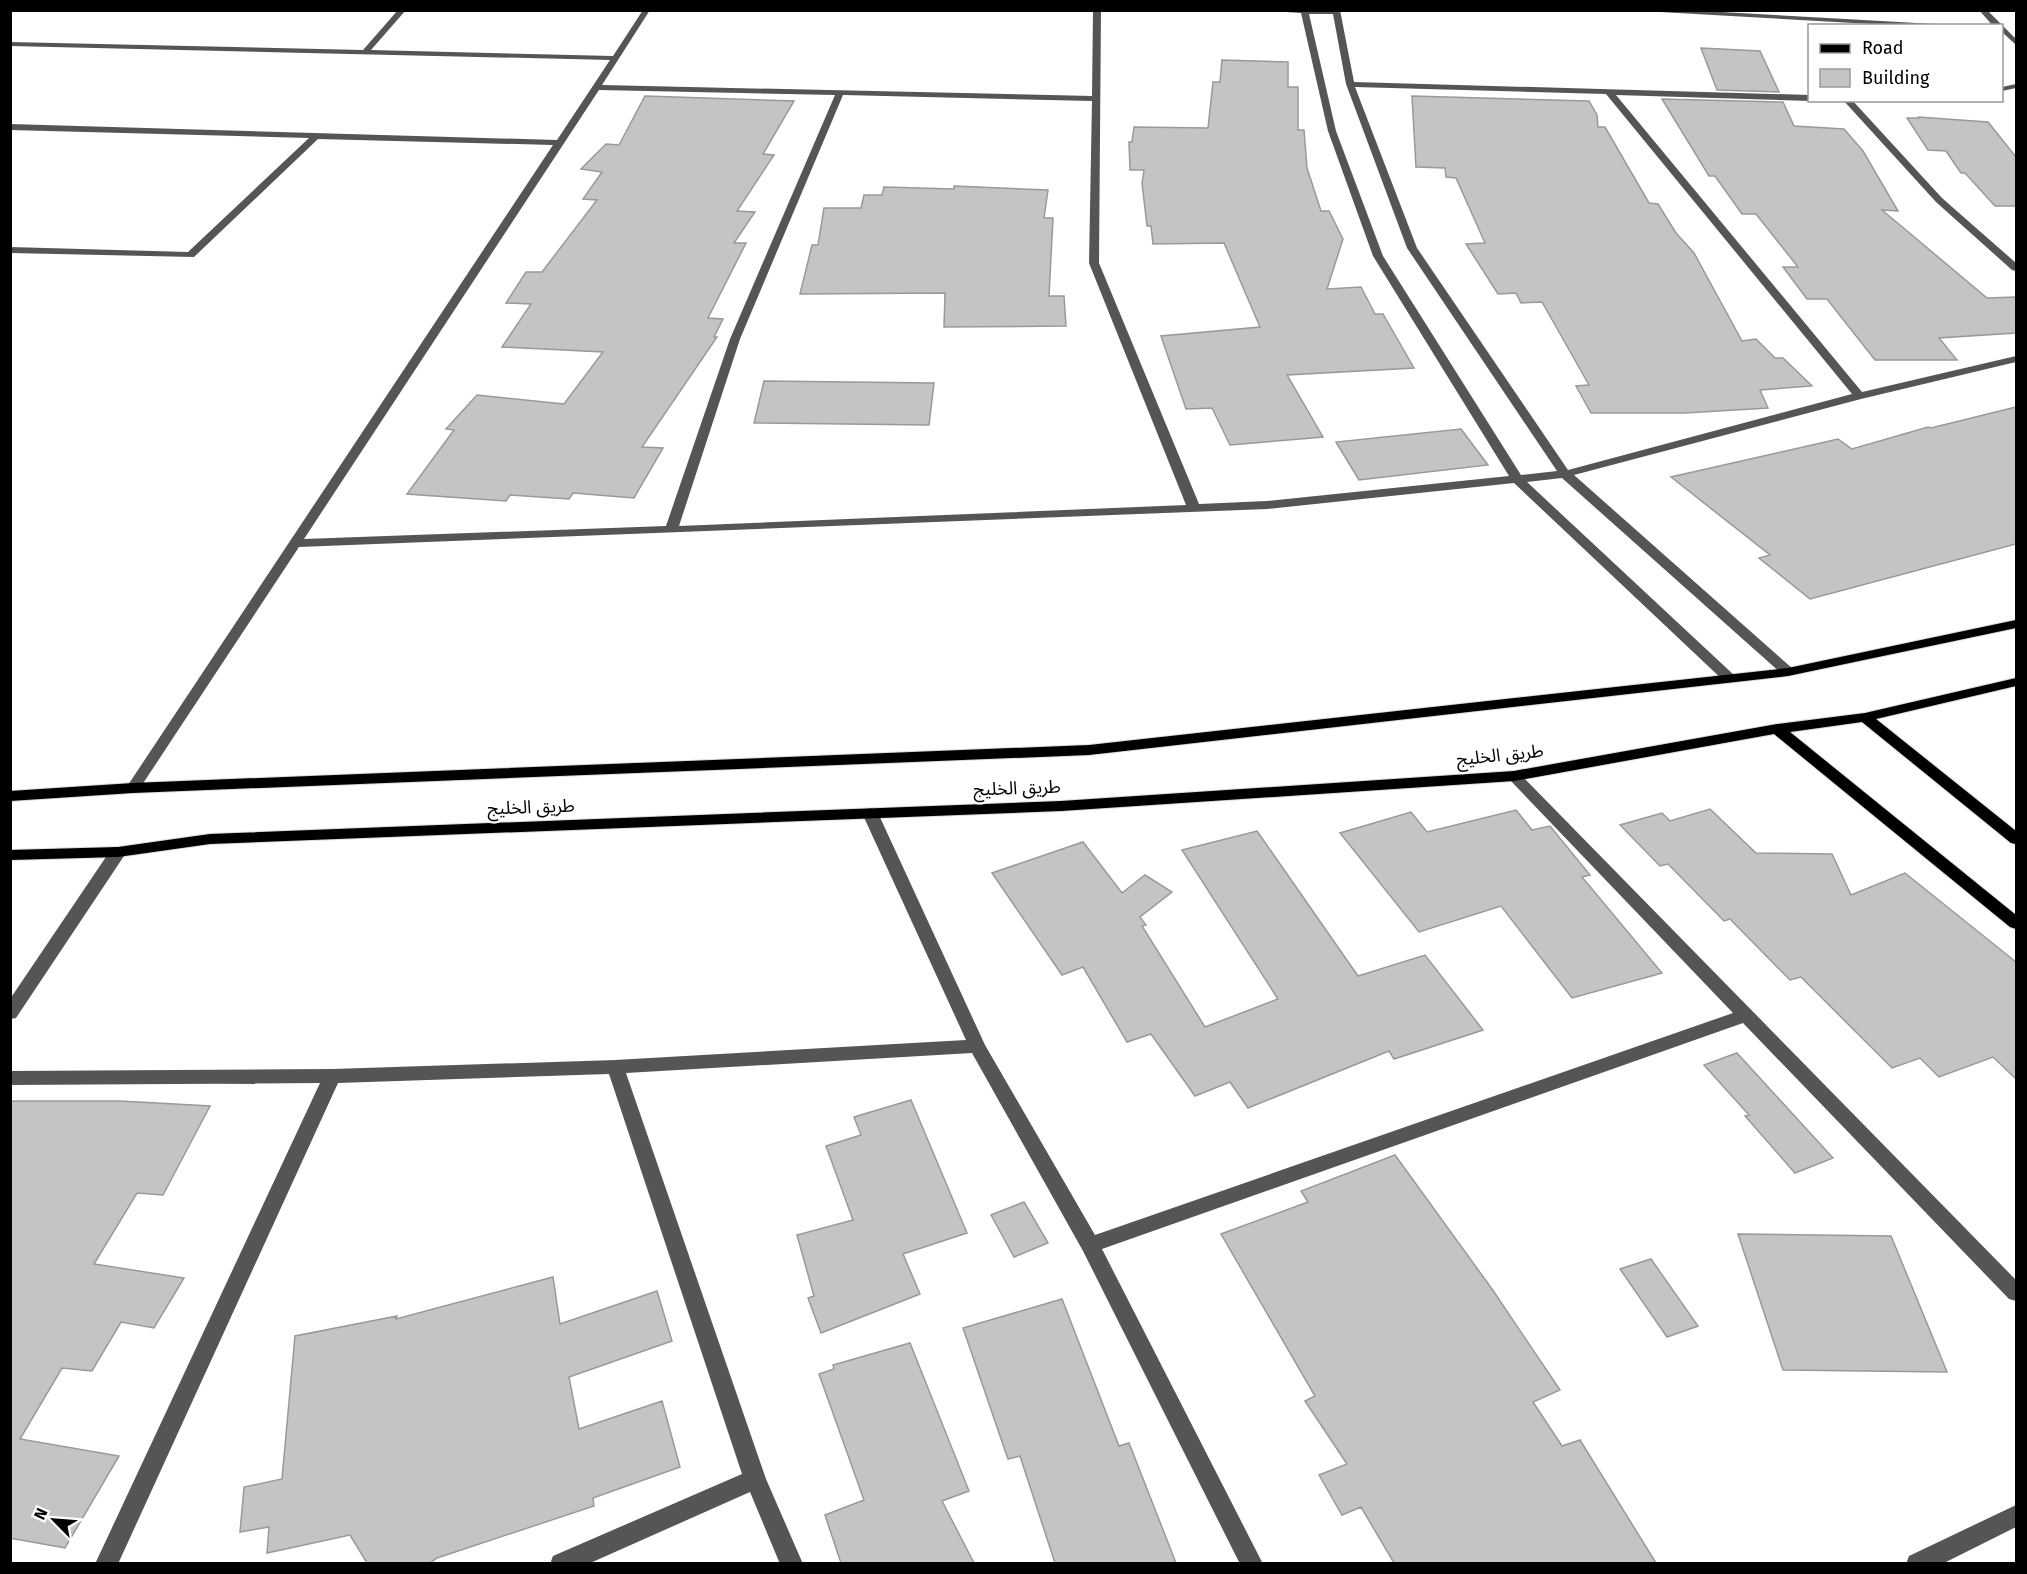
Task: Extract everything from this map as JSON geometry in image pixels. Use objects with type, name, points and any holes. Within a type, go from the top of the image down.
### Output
[{"type":"main road","name":"طريق الخليج","points":[[10,796],[133,788],[1089,750],[1788,672],[2016,624]]},
{"type":"main road","name":"طريق الخليج","points":[[10,855],[118,852],[210,839],[1061,806],[1514,776],[1777,729],[1865,717],[2016,682]]},
{"type":"main road","points":[[1865,717],[2016,838]]},
{"type":"main road","points":[[1777,729],[2016,923]]},
{"type":"street","points":[[365,52],[403,10]]},
{"type":"street","points":[[133,788],[647,10]]},
{"type":"street","points":[[1097,10],[1094,263],[1194,508]]},
{"type":"street","points":[[1260,10],[1336,11],[1350,84],[1412,248],[1565,474],[1788,672]]},
{"type":"street","points":[[1627,10],[1924,24]]},
{"type":"street","points":[[1982,10],[1997,24]]},
{"type":"street","points":[[1304,11],[1332,131],[1378,256],[1517,479],[1730,679]]},
{"type":"street","points":[[2013,34],[2016,43]]},
{"type":"street","points":[[10,44],[616,58]]},
{"type":"street","points":[[1350,84],[1808,98]]},
{"type":"street","points":[[596,87],[1096,99]]},
{"type":"street","points":[[1609,92],[1859,396]]},
{"type":"street","points":[[671,530],[735,339],[840,93]]},
{"type":"street","points":[[1849,102],[1939,200],[2016,268]]},
{"type":"street","points":[[10,127],[560,143]]},
{"type":"street","points":[[10,250],[191,255],[316,136]]},
{"type":"street","points":[[296,543],[1267,505],[1565,474],[1859,396],[2016,360]]},
{"type":"street","points":[[1514,776],[2016,1293]]},
{"type":"street","points":[[870,813],[977,1046],[1090,1245],[1252,1563]]},
{"type":"street","points":[[10,1013],[118,852]]},
{"type":"street","points":[[1090,1245],[1746,1015]]},
{"type":"street","points":[[10,1078],[332,1076],[615,1067],[977,1046]]},
{"type":"street","points":[[615,1067],[755,1479],[792,1563]]},
{"type":"street","points":[[106,1563],[332,1076]]},
{"type":"street","points":[[561,1563],[755,1479]]},
{"type":"street","points":[[1917,1563],[2016,1516]]},
{"type":"building","points":[[1701,48],[1760,51],[1779,92],[1717,90]]},
{"type":"building","points":[[1222,60],[1288,62],[1288,87],[1298,87],[1298,130],[1304,130],[1307,168],[1321,211],[1329,211],[1343,239],[1327,289],[1361,287],[1375,314],[1383,314],[1414,368],[1287,375],[1323,437],[1230,445],[1212,408],[1186,409],[1161,336],[1260,327],[1224,243],[1153,244],[1151,226],[1147,226],[1142,183],[1144,170],[1130,170],[1129,142],[1132,142],[1134,127],[1208,128],[1213,82],[1220,82]]},
{"type":"building","points":[[645,96],[794,101],[763,154],[774,155],[737,211],[755,212],[734,243],[746,243],[708,318],[723,319],[714,337],[717,337],[642,447],[663,448],[634,498],[573,493],[569,499],[510,495],[506,501],[407,494],[454,430],[446,429],[477,395],[564,404],[603,352],[502,347],[531,304],[506,303],[526,272],[542,272],[597,200],[583,199],[602,172],[581,169],[606,144],[619,145]]},
{"type":"building","points":[[1412,96],[1589,101],[1597,115],[1598,127],[1605,127],[1649,203],[1658,204],[1676,233],[1694,253],[1742,341],[1756,339],[1775,358],[1783,358],[1812,386],[1760,390],[1768,408],[1685,413],[1591,413],[1576,386],[1589,385],[1542,302],[1521,303],[1516,293],[1498,294],[1466,244],[1485,243],[1456,178],[1446,177],[1445,168],[1416,167]]},
{"type":"building","points":[[1662,99],[1783,102],[1794,126],[1844,129],[1863,151],[1898,211],[1882,210],[1987,298],[2016,297],[2016,333],[1939,338],[1957,360],[1875,360],[1827,299],[1807,299],[1783,267],[1798,267],[1756,214],[1742,214],[1715,176],[1709,176]]},
{"type":"building","points":[[1918,117],[1988,122],[2016,157],[2016,206],[1995,206],[1965,173],[1961,173],[1946,151],[1928,150],[1907,118],[1920,118]]},
{"type":"building","points":[[954,186],[1048,190],[1044,218],[1053,218],[1049,296],[1064,296],[1066,326],[944,327],[945,293],[800,294],[812,245],[818,245],[824,208],[861,208],[864,195],[882,195],[884,187],[954,189]]},
{"type":"building","points":[[764,381],[934,383],[929,425],[754,423]]},
{"type":"building","points":[[2016,407],[2016,544],[1810,599],[1759,558],[1770,555],[1671,477],[1838,439],[1852,449],[1928,427]]},
{"type":"building","points":[[1461,429],[1488,465],[1359,480],[1336,442]]},
{"type":"building","points":[[1710,809],[1756,853],[1832,854],[1851,895],[1905,873],[2016,962],[2016,1079],[1993,1057],[1939,1077],[1920,1058],[1892,1068],[1801,977],[1790,980],[1730,919],[1724,921],[1668,864],[1660,866],[1620,825],[1662,813],[1670,821]]},
{"type":"building","points":[[1516,810],[1532,830],[1550,826],[1590,875],[1582,877],[1662,973],[1572,998],[1501,906],[1419,932],[1340,833],[1411,812],[1427,832]]},
{"type":"building","points":[[1257,831],[1358,976],[1425,955],[1483,1030],[1394,1059],[1389,1051],[1248,1108],[1230,1082],[1195,1096],[1151,1034],[1127,1042],[1083,967],[1062,975],[992,873],[1083,842],[1122,893],[1145,875],[1172,892],[1140,917],[1146,925],[1142,926],[1205,1027],[1278,999],[1182,850]]},
{"type":"building","points":[[1737,1053],[1833,1158],[1795,1173],[1745,1116],[1749,1115],[1704,1065]]},
{"type":"building","points":[[911,1100],[967,1233],[903,1254],[920,1294],[821,1333],[808,1298],[814,1296],[797,1235],[853,1220],[826,1146],[861,1135],[854,1117]]},
{"type":"building","points":[[10,1101],[120,1101],[210,1106],[163,1195],[137,1193],[94,1264],[184,1278],[154,1328],[121,1322],[92,1371],[62,1368],[20,1439],[119,1456],[65,1548],[10,1538]]},
{"type":"building","points":[[1395,1155],[1492,1289],[1560,1390],[1533,1402],[1562,1446],[1580,1440],[1656,1563],[1394,1563],[1361,1507],[1342,1515],[1319,1475],[1347,1464],[1305,1401],[1315,1396],[1221,1234],[1308,1202],[1301,1191]]},
{"type":"building","points":[[1024,1202],[1048,1243],[1014,1257],[991,1215]]},
{"type":"building","points":[[1738,1234],[1891,1236],[1947,1372],[1783,1370]]},
{"type":"building","points":[[1651,1259],[1698,1326],[1667,1337],[1620,1269]]},
{"type":"building","points":[[553,1277],[560,1324],[657,1291],[672,1341],[569,1377],[579,1429],[662,1401],[680,1467],[593,1498],[594,1506],[437,1558],[430,1563],[367,1563],[350,1535],[267,1553],[269,1527],[240,1532],[244,1487],[282,1479],[295,1336],[397,1316],[396,1319]]},
{"type":"building","points":[[1062,1299],[1119,1446],[1129,1443],[1176,1563],[1055,1563],[1020,1456],[1008,1459],[963,1328]]},
{"type":"building","points":[[910,1343],[969,1491],[942,1501],[974,1563],[841,1563],[825,1515],[864,1500],[819,1374],[834,1369],[833,1365]]}]
